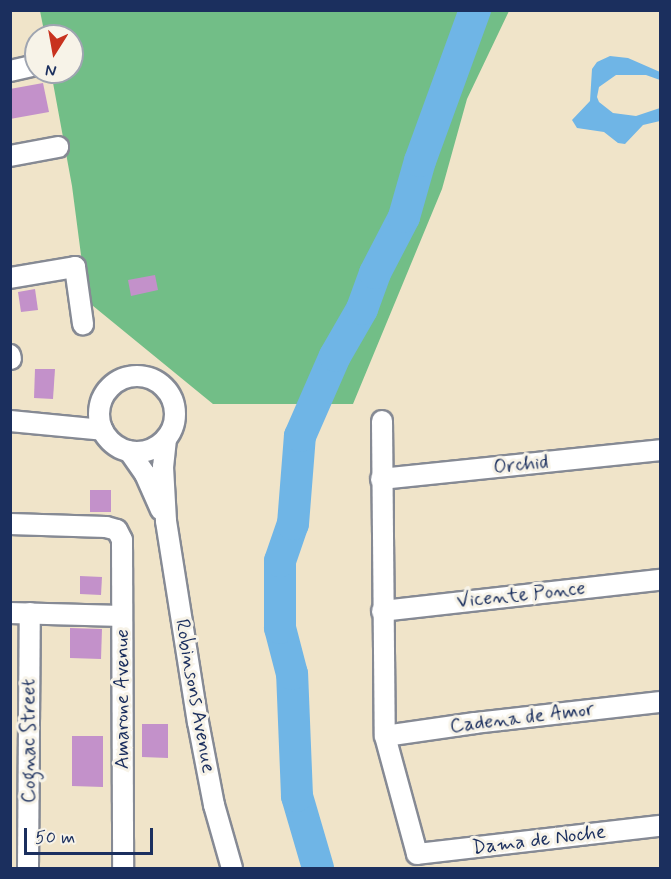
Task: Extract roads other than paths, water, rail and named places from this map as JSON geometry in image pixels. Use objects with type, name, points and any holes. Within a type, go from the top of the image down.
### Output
[{"type":"street","points":[[10,156],[58,147]]},
{"type":"street","points":[[10,278],[75,267],[83,324]]},
{"type":"street","points":[[148,378],[168,392],[174,404],[172,428],[166,439],[149,450],[129,451],[109,440],[103,430],[100,407],[112,386],[123,379],[148,378]]},
{"type":"street","points":[[48,423],[100,407]]},
{"type":"street","points":[[382,421],[382,611],[385,736]]},
{"type":"street","points":[[10,422],[48,423],[103,430]]},
{"type":"street","name":"Robinsons Avenue","points":[[166,439],[164,467],[166,521],[198,722],[214,805],[232,868]]},
{"type":"street","name":"Orchid","points":[[381,479],[660,450]]},
{"type":"street","name":"Robinsons Avenue","points":[[129,451],[145,474],[166,521]]},
{"type":"street","name":"Amarone Avenue","points":[[10,524],[106,526],[117,530],[122,540],[123,868]]},
{"type":"street","name":"Vicente Ponce","points":[[382,611],[660,580]]},
{"type":"street","points":[[20,613],[122,616]]},
{"type":"street","name":"Cognac Street","points":[[20,613],[28,868]]},
{"type":"street","name":"Cadena de Amor","points":[[385,736],[475,723],[660,702]]},
{"type":"street","name":"Dama de Noche","points":[[385,736],[417,854],[660,826]]},
{"type":"water","points":[[610,56],[628,58],[660,72],[660,80],[646,75],[616,75],[599,87],[597,97],[599,102],[613,113],[636,116],[660,108],[660,121],[643,125],[625,144],[618,143],[604,132],[577,128],[572,120],[590,101],[592,69],[597,62]]},
{"type":"waterway","points":[[318,868],[297,796],[292,674],[280,628],[280,561],[293,524],[300,436],[335,356],[362,309],[375,273],[404,217],[420,161],[475,10]]}]
